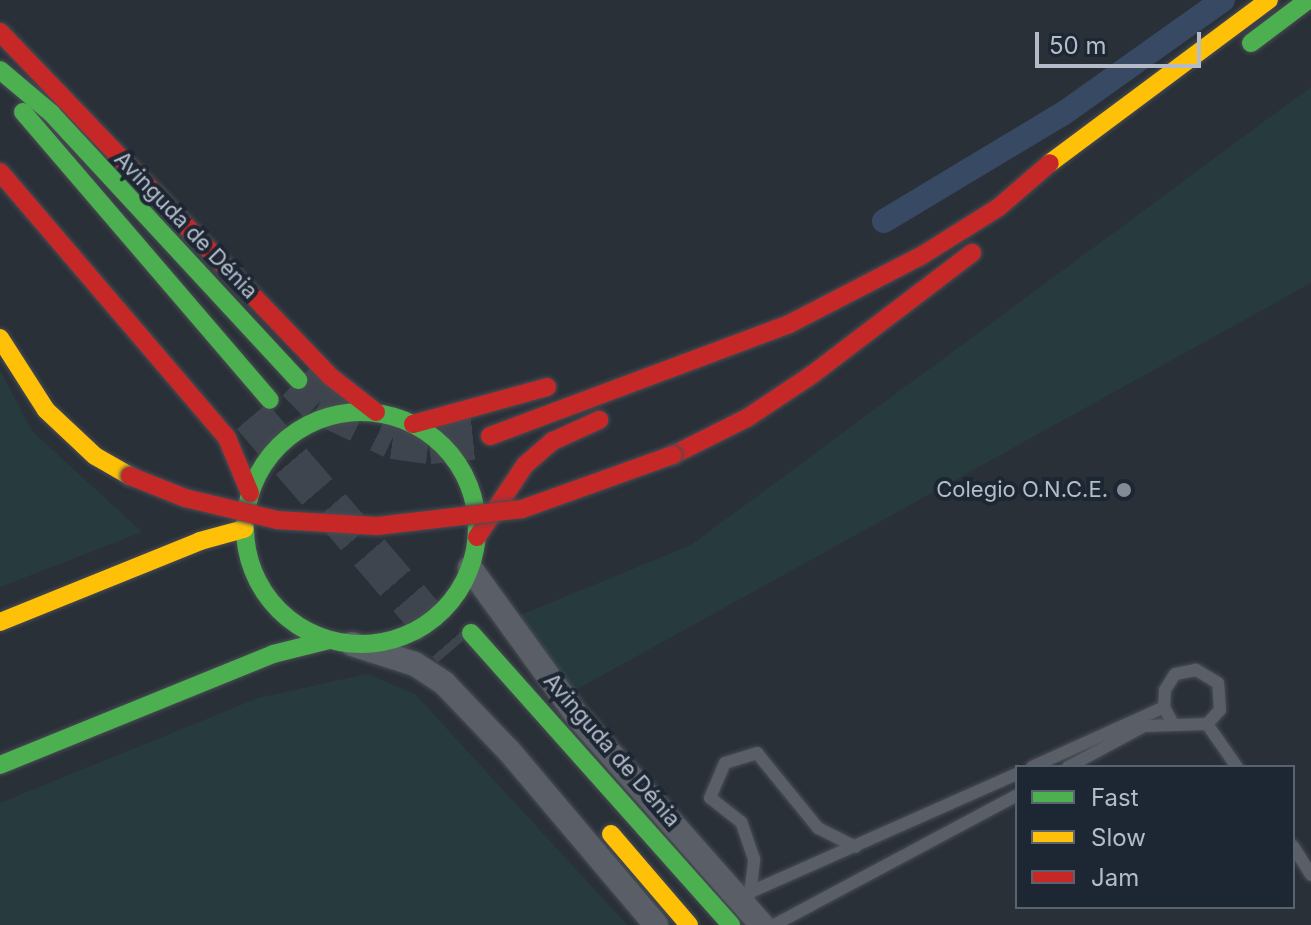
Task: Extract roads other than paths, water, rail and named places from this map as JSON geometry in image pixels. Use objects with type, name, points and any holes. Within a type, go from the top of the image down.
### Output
[{"type":"main road","points":[[490,436],[720,351],[838,301],[999,207],[1039,171],[1269,0]]},
{"type":"main road","points":[[1232,57],[1308,0]]},
{"type":"main road","name":"Avinguda de Dénia","points":[[0,32],[331,377],[376,412]]},
{"type":"main road","points":[[0,70],[62,124],[298,380]]},
{"type":"main road","name":"Avinguda de Dénia","points":[[0,85],[270,400]]},
{"type":"main road","points":[[903,242],[1039,171]]},
{"type":"main road","points":[[0,172],[227,438],[250,493]]},
{"type":"main road","points":[[875,302],[1042,198]]},
{"type":"main road","points":[[0,338],[46,410],[95,456],[130,476],[185,498],[277,520],[377,526],[522,509],[673,455],[747,418],[813,374],[1004,229]]},
{"type":"main road","points":[[795,343],[835,323]]},
{"type":"main road","points":[[413,424],[561,381]]},
{"type":"main road","points":[[0,765],[273,654],[340,642],[393,640],[414,631],[450,603],[470,568],[477,537],[476,509],[455,459],[413,424],[376,412],[342,413],[310,424],[283,442],[262,466],[250,493],[244,529],[255,578],[268,599],[285,617],[340,642]]},
{"type":"main road","points":[[477,537],[525,465],[553,441],[613,415]]},
{"type":"main road","points":[[0,622],[200,541],[244,529]]},
{"type":"main road","name":"Avinguda de Dénia","points":[[471,633],[731,925]]},
{"type":"main road","points":[[594,815],[689,925]]},
{"type":"street","name":"Avinguda de Dénia","points":[[470,568],[578,717],[743,894],[762,925]]},
{"type":"street","points":[[340,642],[415,664],[444,683],[509,751],[656,925]]},
{"type":"lane","points":[[1172,722],[1164,707],[1165,690],[1175,674],[1196,670],[1208,674],[1218,683],[1221,697],[1220,710],[1207,724]]},
{"type":"lane","points":[[1036,765],[1164,707]]},
{"type":"lane","points":[[1072,765],[1144,726],[1172,722],[1207,724]]},
{"type":"lane","points":[[1207,724],[1236,765]]},
{"type":"lane","points":[[743,894],[754,859],[741,822],[710,798],[725,763],[757,753],[818,828],[856,847]]},
{"type":"lane","points":[[743,894],[1015,775]]},
{"type":"lane","points":[[774,925],[1015,796]]},
{"type":"lane","points":[[1295,849],[1311,875]]},
{"type":"waterway","points":[[884,221],[1064,113],[1223,0]]},
{"type":"tunnel","points":[[298,380],[320,402],[393,437],[429,442],[490,436]]},
{"type":"tunnel","points":[[252,416],[453,650]]},
{"type":"place","name":"Colegio O.N.C.E.","points":[[1124,490]]}]
